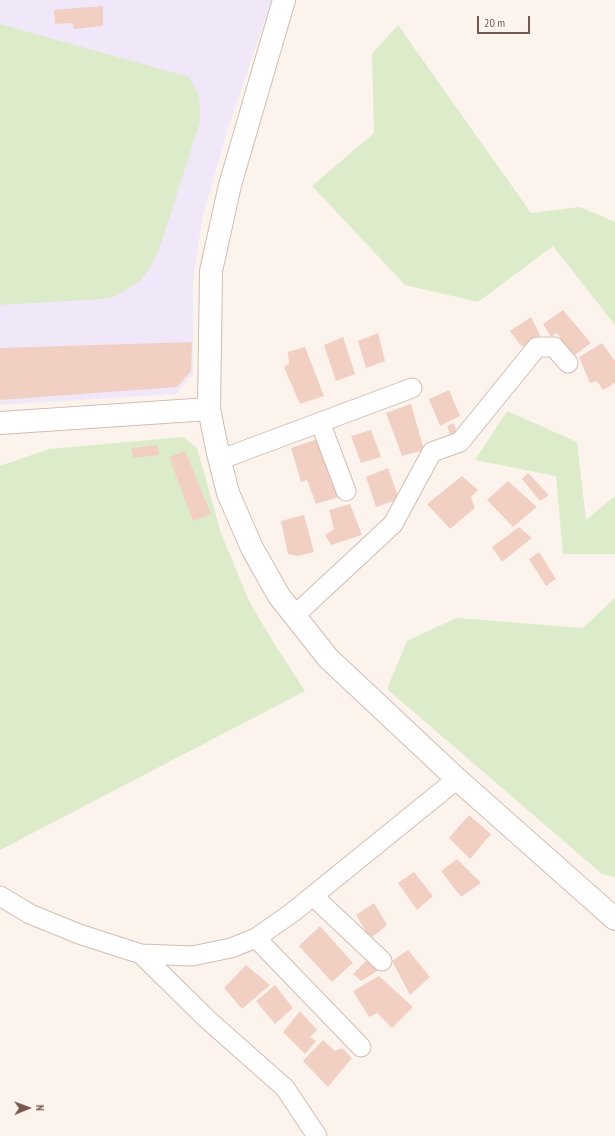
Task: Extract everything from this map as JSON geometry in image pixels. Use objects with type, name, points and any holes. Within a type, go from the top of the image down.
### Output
[{"type":"street","points":[[284,0],[230,185],[211,271],[209,409],[228,493],[252,548],[279,596],[328,658],[456,779],[615,919]]},
{"type":"street","points":[[294,616],[393,524],[432,452],[460,442],[537,347],[554,347],[568,363]]},
{"type":"street","points":[[220,460],[412,388]]},
{"type":"street","points":[[0,423],[209,409]]},
{"type":"street","points":[[320,422],[346,491]]},
{"type":"street","points":[[0,896],[30,914],[79,934],[142,954],[192,956],[231,948],[256,938],[294,912],[456,779]]},
{"type":"street","points":[[313,896],[382,961]]},
{"type":"street","points":[[256,938],[361,1047]]},
{"type":"street","points":[[142,954],[207,1019],[286,1088],[317,1136]]},
{"type":"shaded area","points":[[0,0],[272,0],[228,128],[202,220],[193,282],[193,374],[176,394],[0,405]]},
{"type":"green space","points":[[0,24],[189,77],[198,93],[200,103],[200,122],[159,250],[149,269],[140,281],[116,296],[102,299],[0,305]]},
{"type":"green space","points":[[398,25],[531,213],[580,207],[615,222],[615,325],[553,246],[478,302],[405,285],[312,186],[374,133],[372,54]]},
{"type":"green space","points":[[507,411],[577,442],[586,520],[615,496],[615,554],[563,554],[556,476],[475,460]]},
{"type":"green space","points":[[183,437],[197,448],[221,533],[249,601],[305,691],[0,850],[0,466],[49,449]]},
{"type":"green space","points":[[615,598],[615,877],[602,874],[387,689],[407,641],[456,618],[583,628]]},
{"type":"building","points":[[103,6],[103,26],[74,29],[73,23],[55,24],[54,10]]},
{"type":"building","points":[[563,310],[591,343],[572,357],[557,333],[551,337],[543,324]]},
{"type":"building","points":[[531,317],[540,335],[522,347],[510,331]]},
{"type":"building","points":[[378,333],[385,361],[366,368],[358,341]]},
{"type":"building","points":[[343,337],[355,374],[336,381],[324,345]]},
{"type":"building","points":[[192,342],[191,371],[177,387],[0,400],[0,348]]},
{"type":"building","points":[[602,343],[615,361],[615,383],[603,390],[597,381],[590,383],[579,357]]},
{"type":"building","points":[[305,347],[324,396],[300,404],[284,367],[289,364],[288,352]]},
{"type":"building","points":[[449,390],[460,416],[440,426],[429,399]]},
{"type":"building","points":[[411,404],[424,450],[402,456],[386,413]]},
{"type":"building","points":[[454,423],[457,434],[451,437],[447,426]]},
{"type":"building","points":[[371,430],[381,457],[361,463],[351,436]]},
{"type":"building","points":[[318,439],[342,496],[316,504],[307,480],[301,482],[291,448]]},
{"type":"building","points":[[157,445],[159,455],[133,458],[131,448]]},
{"type":"building","points":[[185,451],[211,514],[193,521],[169,457]]},
{"type":"building","points":[[388,468],[399,499],[376,507],[366,477]]},
{"type":"building","points":[[528,473],[549,495],[540,501],[522,479]]},
{"type":"building","points":[[462,476],[478,490],[471,497],[475,508],[450,529],[427,504]]},
{"type":"building","points":[[508,481],[537,507],[513,527],[487,500]]},
{"type":"building","points":[[350,504],[362,535],[331,545],[325,535],[334,529],[329,510]]},
{"type":"building","points":[[304,515],[314,552],[298,556],[288,554],[281,521]]},
{"type":"building","points":[[519,527],[532,538],[502,562],[492,547]]},
{"type":"building","points":[[539,552],[556,579],[546,586],[529,559]]},
{"type":"building","points":[[469,815],[491,834],[470,859],[449,838]]},
{"type":"building","points":[[457,859],[481,883],[461,897],[441,871]]},
{"type":"building","points":[[414,872],[433,896],[417,910],[398,883]]},
{"type":"building","points":[[374,903],[387,925],[370,939],[356,915]]},
{"type":"building","points":[[320,926],[353,963],[332,982],[299,946]]},
{"type":"building","points":[[408,950],[430,977],[410,995],[392,961]]},
{"type":"building","points":[[366,961],[379,970],[361,981],[353,974]]},
{"type":"building","points":[[246,965],[270,985],[242,1009],[224,988]]},
{"type":"building","points":[[379,976],[413,1007],[392,1028],[377,1013],[369,1017],[353,991]]},
{"type":"building","points":[[275,985],[293,1008],[275,1024],[256,1001]]},
{"type":"building","points":[[300,1011],[317,1030],[310,1037],[316,1041],[305,1054],[283,1032]]},
{"type":"building","points":[[323,1040],[335,1051],[342,1048],[352,1058],[328,1087],[303,1061]]}]
